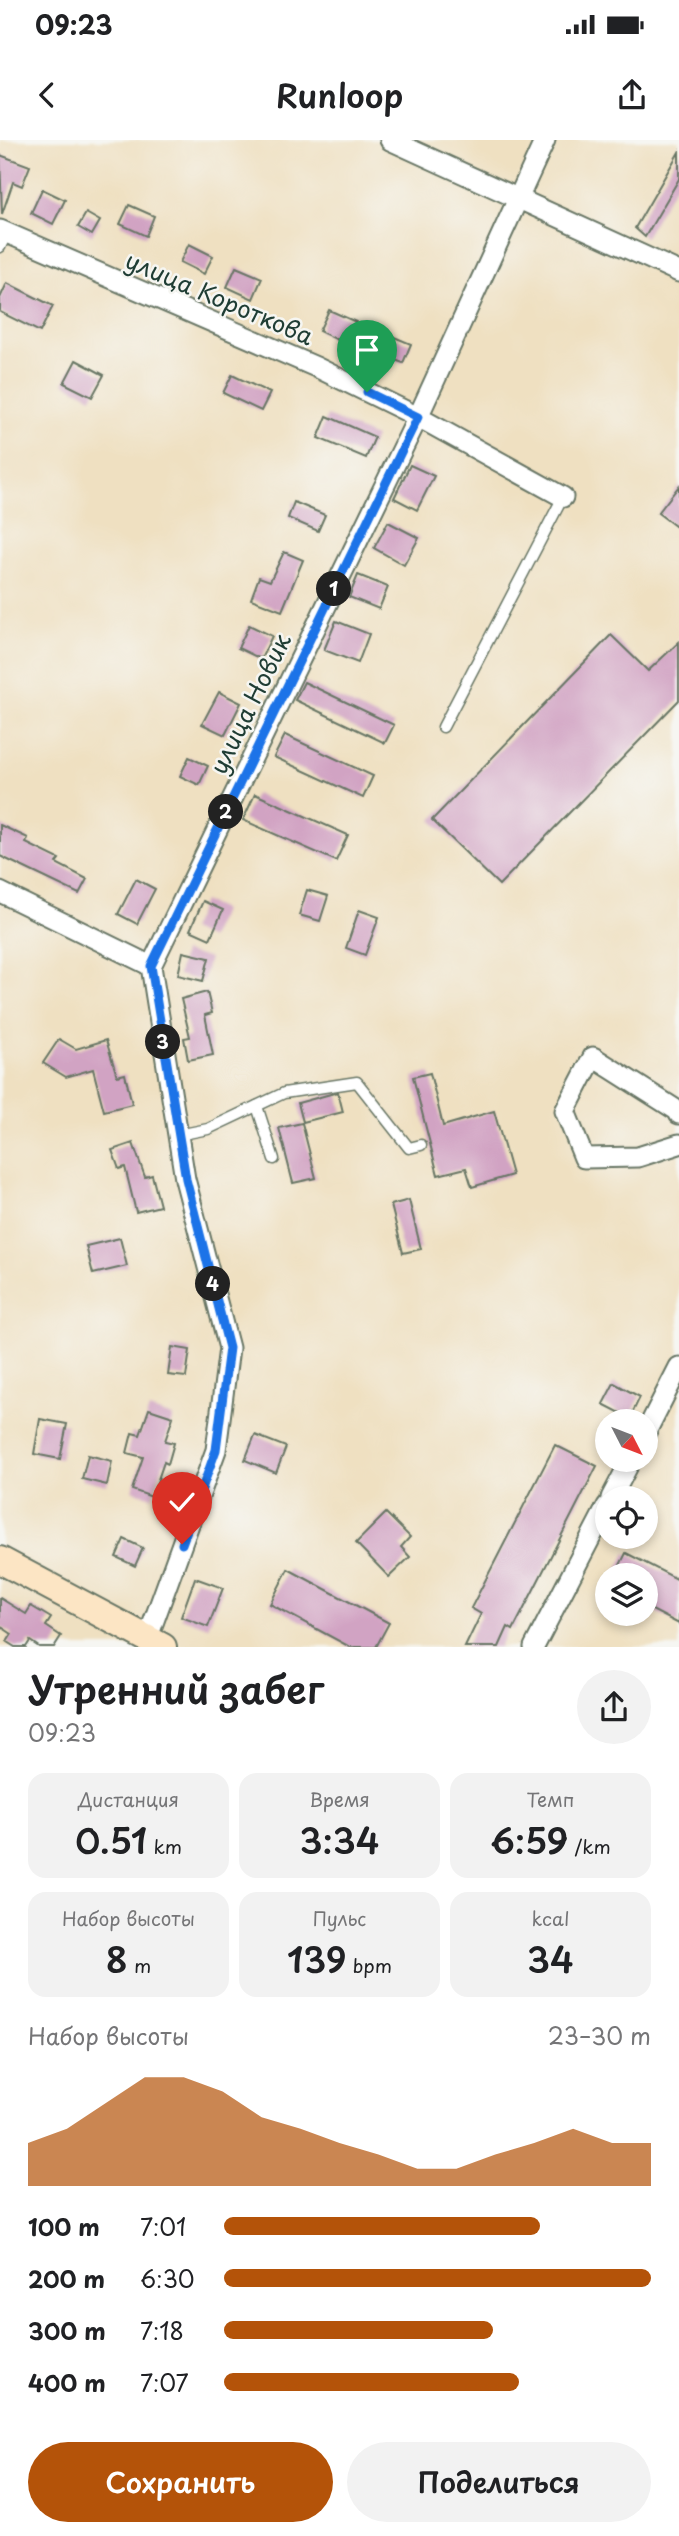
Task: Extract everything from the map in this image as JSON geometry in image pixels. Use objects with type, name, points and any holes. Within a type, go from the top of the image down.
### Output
[{"type":"main road","points":[[0,1560],[154,1644]]},
{"type":"street","points":[[390,140],[679,272]]},
{"type":"street","name":"улица Новик","points":[[151,966],[418,417],[545,140]]},
{"type":"street","name":"улица Короткова","points":[[2,237],[316,368],[418,417],[563,497]]},
{"type":"street","points":[[0,892],[151,966],[186,1179],[229,1348],[216,1450],[154,1644]]},
{"type":"street","points":[[679,1114],[593,1057],[565,1111],[584,1158],[638,1157],[679,1144]]},
{"type":"street","points":[[658,1409],[679,1367]]},
{"type":"street","points":[[534,1647],[595,1529]]},
{"type":"lane","points":[[443,727],[563,497]]},
{"type":"lane","points":[[178,1135],[208,1129],[285,1093],[357,1082],[409,1148],[421,1145]]},
{"type":"lane","points":[[257,1106],[274,1159]]},
{"type":"building","points":[[679,152],[679,179],[645,237],[635,228]]},
{"type":"building","points":[[0,155],[30,166],[22,186],[13,182],[2,214]]},
{"type":"building","points":[[42,189],[65,200],[53,224],[31,213]]},
{"type":"building","points":[[129,205],[154,216],[146,236],[120,224]]},
{"type":"building","points":[[86,213],[100,221],[92,235],[78,227]]},
{"type":"building","points":[[189,244],[213,256],[204,274],[180,262]]},
{"type":"building","points":[[236,267],[262,278],[253,299],[227,287]]},
{"type":"building","points":[[7,283],[53,306],[40,332],[0,312],[0,298]]},
{"type":"building","points":[[329,310],[356,322],[346,344],[319,331]]},
{"type":"building","points":[[387,334],[411,344],[403,363],[379,354]]},
{"type":"building","points":[[76,360],[104,375],[92,397],[64,383]]},
{"type":"building","points":[[232,375],[270,393],[261,411],[223,393]]},
{"type":"building","points":[[327,416],[375,437],[366,458],[318,438]]},
{"type":"building","points":[[410,465],[434,476],[417,510],[394,498]]},
{"type":"building","points":[[679,486],[679,529],[658,513]]},
{"type":"building","points":[[294,502],[325,515],[318,531],[288,518]]},
{"type":"building","points":[[388,522],[419,538],[404,565],[374,548]]},
{"type":"building","points":[[284,552],[303,560],[282,611],[251,599],[259,577],[270,581]]},
{"type":"building","points":[[358,575],[388,587],[379,609],[349,597]]},
{"type":"building","points":[[336,621],[369,634],[358,663],[324,650]]},
{"type":"building","points":[[249,625],[272,636],[261,659],[238,648]]},
{"type":"building","points":[[611,635],[648,671],[679,642],[679,700],[499,885],[432,820]]},
{"type":"building","points":[[304,682],[394,725],[385,743],[295,700]]},
{"type":"building","points":[[219,692],[241,703],[225,735],[202,724]]},
{"type":"building","points":[[285,735],[373,776],[363,798],[274,757]]},
{"type":"building","points":[[189,757],[208,766],[199,785],[180,776]]},
{"type":"building","points":[[255,794],[348,835],[336,861],[243,820]]},
{"type":"building","points":[[0,825],[28,838],[26,843],[59,859],[56,863],[87,879],[79,894],[0,856]]},
{"type":"building","points":[[136,879],[155,889],[137,924],[118,914]]},
{"type":"building","points":[[307,890],[328,896],[320,921],[299,915]]},
{"type":"building","points":[[203,901],[223,910],[210,939],[190,930]]},
{"type":"building","points":[[359,910],[379,917],[365,955],[346,948]]},
{"type":"building","points":[[183,952],[209,958],[203,981],[178,975]]},
{"type":"building","points":[[207,992],[212,1013],[205,1015],[213,1055],[188,1060],[184,1038],[190,1037],[181,999]]},
{"type":"building","points":[[59,1039],[76,1049],[106,1040],[117,1076],[125,1074],[132,1104],[104,1111],[93,1069],[66,1077],[43,1063]]},
{"type":"building","points":[[430,1073],[443,1126],[494,1111],[512,1175],[472,1187],[466,1168],[438,1175],[413,1077]]},
{"type":"building","points":[[338,1092],[343,1112],[303,1122],[298,1103]]},
{"type":"building","points":[[302,1123],[316,1178],[293,1183],[279,1128]]},
{"type":"building","points":[[133,1143],[145,1177],[152,1175],[160,1206],[136,1212],[125,1167],[119,1169],[112,1150]]},
{"type":"building","points":[[409,1200],[421,1249],[403,1253],[391,1205]]},
{"type":"building","points":[[120,1238],[127,1266],[93,1274],[86,1246]]},
{"type":"building","points":[[172,1347],[190,1350],[186,1377],[168,1375]]},
{"type":"building","points":[[614,1383],[640,1397],[634,1409],[613,1409],[603,1404]]},
{"type":"building","points":[[149,1409],[173,1417],[165,1441],[174,1443],[168,1464],[164,1462],[152,1497],[132,1490],[143,1457],[127,1453],[132,1433],[140,1435]]},
{"type":"building","points":[[40,1419],[67,1424],[60,1459],[34,1454]]},
{"type":"building","points":[[255,1435],[286,1447],[276,1473],[245,1460]]},
{"type":"building","points":[[555,1445],[595,1465],[595,1470],[513,1630],[508,1627],[499,1647],[465,1647],[481,1614],[471,1608]]},
{"type":"building","points":[[88,1455],[112,1461],[107,1485],[82,1479]]},
{"type":"building","points":[[386,1513],[410,1537],[401,1547],[410,1557],[389,1577],[356,1543]]},
{"type":"building","points":[[124,1539],[143,1548],[135,1566],[116,1557]]},
{"type":"building","points":[[626,1553],[646,1563],[621,1563]]},
{"type":"building","points":[[288,1569],[389,1623],[376,1647],[350,1647],[270,1604]]},
{"type":"building","points":[[658,1569],[679,1580],[679,1624],[658,1613]]},
{"type":"building","points":[[195,1578],[223,1588],[208,1627],[181,1617]]},
{"type":"building","points":[[0,1598],[26,1614],[31,1606],[51,1618],[46,1626],[61,1636],[54,1647],[39,1647],[30,1641],[26,1647],[15,1647],[7,1642],[12,1634],[0,1626]]},
{"type":"route","points":[[182,1544],[216,1450],[229,1348],[186,1179],[151,966],[418,417],[367,392]]}]
